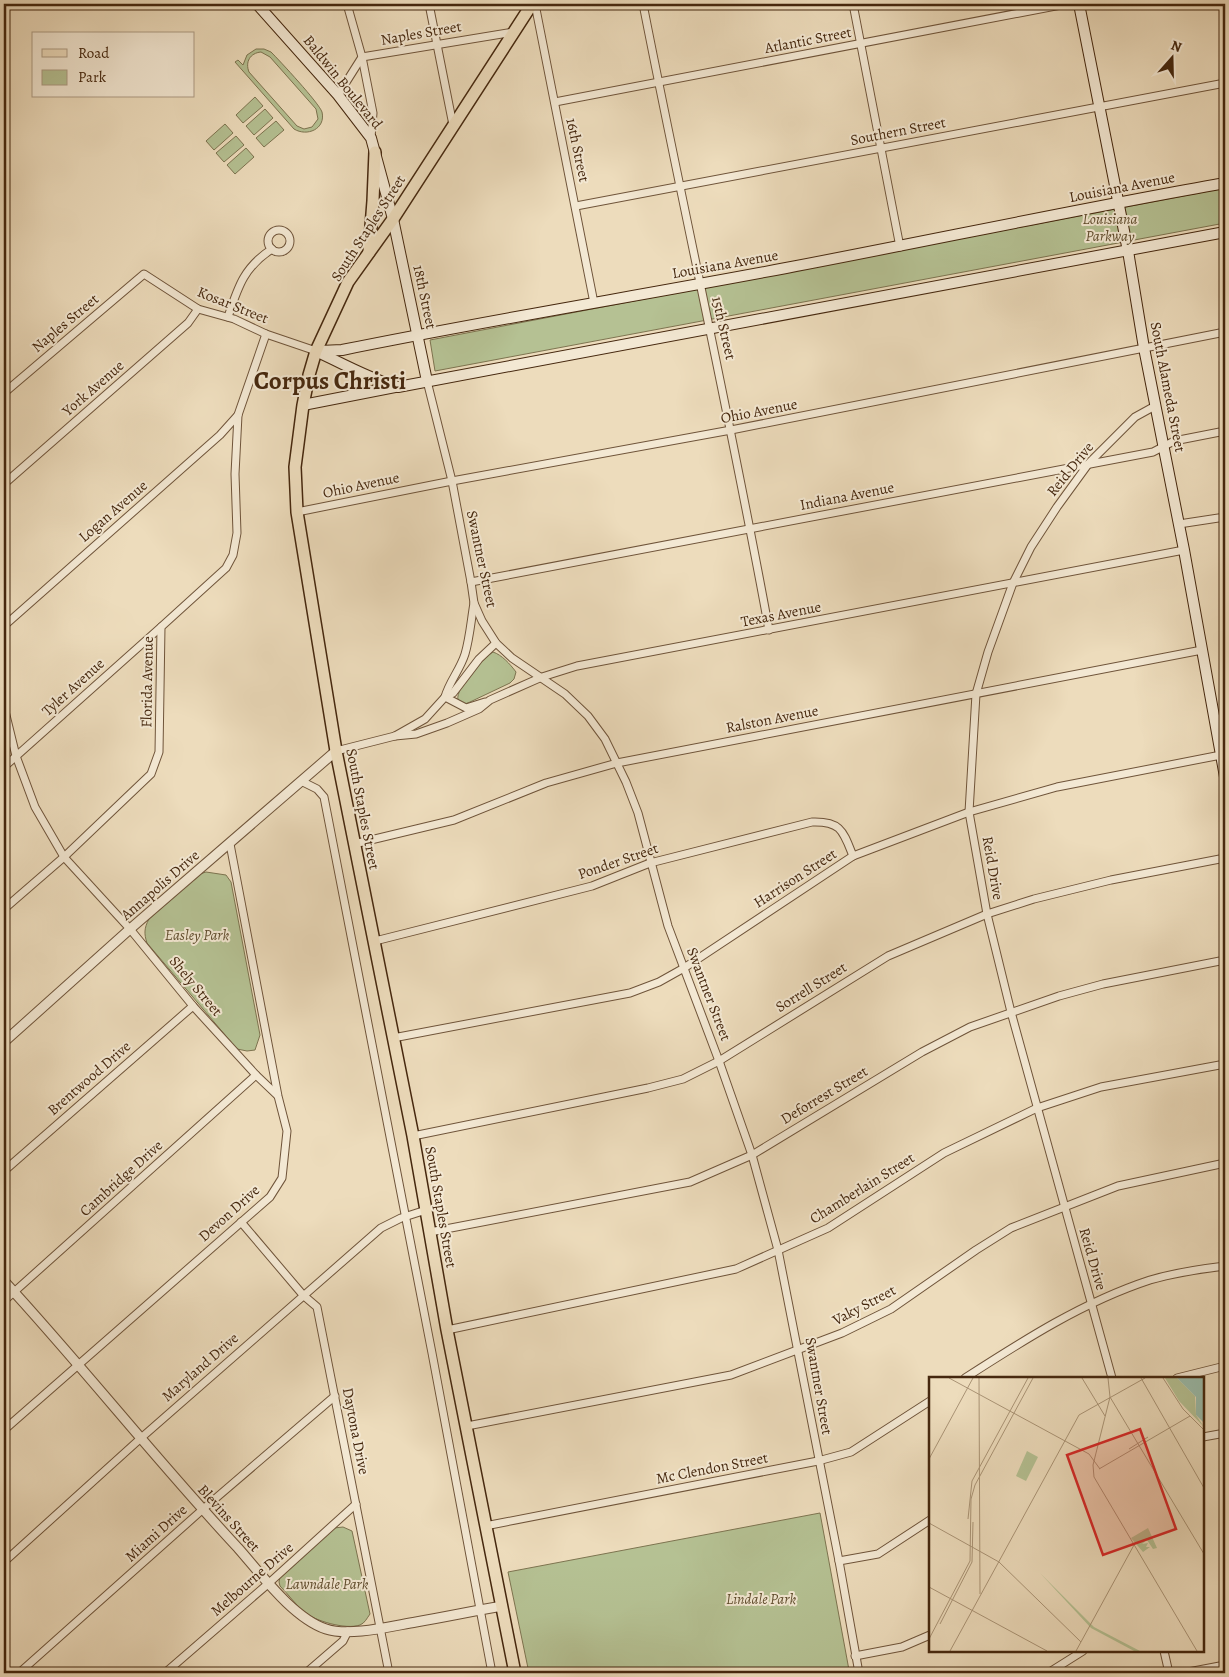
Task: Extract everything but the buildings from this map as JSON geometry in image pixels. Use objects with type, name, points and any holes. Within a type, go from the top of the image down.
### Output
[{"type":"main road","name":"Baldwin Boulevard","points":[[257,4],[338,95],[371,138],[393,219]]},
{"type":"main road","name":"South Staples Street","points":[[514,1673],[447,1330],[413,1136],[336,751],[297,512],[295,467],[302,404],[316,351],[348,282],[393,219],[533,4]]},
{"type":"main road","name":"South Alameda Street","points":[[1078,4],[1128,251],[1144,348],[1184,550],[1225,777]]},
{"type":"main road","points":[[369,252],[375,152]]},
{"type":"main road","name":"Louisiana Avenue","points":[[316,351],[342,350],[700,284],[900,247],[1118,202],[1225,183]]},
{"type":"main road","name":"18th Street","points":[[393,219],[427,381]]},
{"type":"main road","points":[[302,404],[1225,232]]},
{"type":"main road","points":[[316,351],[398,387]]},
{"type":"street","points":[[347,4],[362,57],[373,113],[371,138]]},
{"type":"street","points":[[429,4],[453,125]]},
{"type":"street","name":"16th Street","points":[[533,4],[576,206],[594,303]]},
{"type":"street","name":"15th Street","points":[[643,4],[679,187],[732,430],[769,630]]},
{"type":"street","points":[[853,4],[900,247]]},
{"type":"street","name":"Atlantic Street","points":[[554,102],[1066,4]]},
{"type":"street","name":"Naples Street","points":[[362,57],[514,32]]},
{"type":"street","points":[[338,95],[362,57]]},
{"type":"street","name":"Southern Street","points":[[576,206],[1225,83]]},
{"type":"street","points":[[228,317],[238,287],[246,272],[272,249]]},
{"type":"street","name":"Naples Street","points":[[4,393],[144,274]]},
{"type":"street","name":"Kosar Street","points":[[144,274],[198,309],[228,317],[266,334],[316,351]]},
{"type":"street","name":"York Avenue","points":[[4,484],[188,324],[198,309]]},
{"type":"street","name":"Ohio Avenue","points":[[297,512],[452,481],[732,430],[1225,332]]},
{"type":"street","name":"Florida Avenue","points":[[4,909],[64,857],[151,774],[159,752],[161,627],[226,568],[233,554],[237,533],[235,474],[238,415],[266,334]]},
{"type":"street","name":"Swantner Street","points":[[427,381],[452,481],[474,603],[482,622],[496,643],[512,658],[566,694],[588,716],[605,739],[638,813],[668,926],[719,1060],[752,1155],[778,1250],[859,1673]]},
{"type":"street","name":"Reid Drive","points":[[1112,1377],[1011,1012],[987,914],[969,812],[976,694],[988,652],[1013,583],[1031,547],[1057,507],[1089,464],[1136,417],[1155,406]]},
{"type":"street","name":"Logan Avenue","points":[[4,626],[220,435],[238,415]]},
{"type":"street","name":"Indiana Avenue","points":[[471,582],[1153,452],[1174,441],[1225,432]]},
{"type":"street","points":[[1179,524],[1225,517]]},
{"type":"street","name":"Texas Avenue","points":[[336,751],[394,736],[416,734],[479,709],[490,700],[542,677],[577,666],[1184,550]]},
{"type":"street","name":"Texas Avenue","points":[[445,697],[447,689],[465,656],[474,603]]},
{"type":"street","name":"Tyler Avenue","points":[[4,767],[161,627]]},
{"type":"street","name":"Texas Avenue","points":[[394,736],[425,719],[445,697],[453,693],[479,659],[496,643]]},
{"type":"street","name":"Ralston Avenue","points":[[354,844],[454,820],[546,783],[617,763],[1202,650]]},
{"type":"street","points":[[445,697],[466,708],[490,700]]},
{"type":"street","name":"Shely Street","points":[[4,707],[16,756],[35,807],[64,857],[130,929],[193,1006],[256,1075],[278,1096]]},
{"type":"street","name":"Annapolis Drive","points":[[4,1042],[130,929],[336,751]]},
{"type":"street","name":"Harrison Street","points":[[393,1038],[630,992],[659,982],[684,968],[853,856],[969,812],[1057,787],[1221,755]]},
{"type":"street","points":[[301,782],[317,789],[324,797],[492,1673]]},
{"type":"street","name":"Ponder Street","points":[[375,940],[592,886],[650,862],[812,822],[828,821],[839,828],[853,856]]},
{"type":"street","name":"Devon Drive","points":[[4,1430],[270,1197],[282,1178],[287,1131],[278,1096],[230,844]]},
{"type":"street","name":"Sorrell Street","points":[[413,1136],[648,1088],[683,1079],[719,1060],[888,956],[987,914],[1034,899],[1111,880],[1225,858]]},
{"type":"street","name":"Deforrest Street","points":[[430,1232],[690,1182],[752,1155],[922,1052],[970,1027],[1059,996],[1103,984],[1225,960]]},
{"type":"street","name":"Brentwood Drive","points":[[4,1171],[193,1006]]},
{"type":"street","name":"Chamberlain Street","points":[[447,1330],[736,1269],[828,1228],[944,1153],[1037,1108],[1100,1087],[1225,1064]]},
{"type":"street","name":"Cambridge Drive","points":[[4,1301],[256,1075]]},
{"type":"street","name":"Vaky Street","points":[[467,1426],[732,1375],[842,1333],[891,1309],[1011,1228],[1118,1186],[1225,1163]]},
{"type":"street","name":"Maryland Drive","points":[[4,1562],[141,1438],[380,1228],[426,1210]]},
{"type":"street","name":"Daytona Drive","points":[[241,1222],[303,1295],[317,1307],[389,1673]]},
{"type":"street","points":[[967,1377],[1036,1332],[1091,1304],[1152,1280],[1195,1270],[1225,1266]]},
{"type":"street","name":"Blevins Street","points":[[4,1281],[78,1364],[202,1510],[289,1605],[307,1620],[327,1630],[348,1631],[379,1628],[502,1606]]},
{"type":"street","points":[[1181,1377],[1225,1366]]},
{"type":"street","name":"Miami Drive","points":[[19,1673],[202,1510],[335,1396]]},
{"type":"street","name":"Mc Clendon Street","points":[[485,1526],[818,1461],[851,1452],[929,1402]]},
{"type":"street","points":[[1204,1437],[1225,1433]]},
{"type":"street","name":"Melbourne Drive","points":[[165,1673],[269,1583],[356,1504]]},
{"type":"street","points":[[839,1561],[878,1554],[929,1521]]},
{"type":"street","points":[[306,1673],[343,1641],[348,1631]]},
{"type":"street","points":[[855,1656],[902,1646],[929,1635]]},
{"type":"street","points":[[1048,1673],[1081,1652]]},
{"type":"street","points":[[1164,1652],[1168,1673]]},
{"type":"street","points":[[1183,1673],[1225,1665]]},
{"type":"green space","points":[[256,49],[264,49],[271,52],[319,107],[322,112],[322,118],[318,127],[310,132],[294,129],[235,62],[238,60],[243,65],[247,55]],"holes":[[[261,52],[270,57],[316,109],[318,119],[312,127],[304,129],[297,126],[249,72],[248,62],[251,56]]]},
{"type":"green space","points":[[255,97],[263,106],[243,123],[236,115]]},
{"type":"green space","points":[[265,109],[273,118],[254,135],[246,126]]},
{"type":"green space","points":[[276,121],[284,130],[264,147],[256,138]]},
{"type":"green space","points":[[225,124],[233,133],[214,150],[206,141]]},
{"type":"green space","points":[[236,136],[244,145],[224,162],[216,153]]},
{"type":"green space","points":[[246,148],[254,157],[235,174],[227,165]]},
{"type":"green space","name":"Louisiana Parkway","points":[[1225,188],[1225,223],[435,371],[430,340]]},
{"type":"green space","points":[[493,652],[503,658],[514,669],[516,672],[514,679],[510,683],[465,704],[458,700],[458,695],[465,681],[483,660]]},
{"type":"green space","name":"Easley Park","points":[[206,872],[226,875],[231,882],[260,1035],[255,1050],[237,1049],[146,940],[145,928],[149,919],[200,874]]},
{"type":"green space","name":"Lindale Park","points":[[820,1513],[849,1670],[830,1673],[529,1673],[508,1572]]},
{"type":"green space","name":"Lawndale Park","points":[[343,1527],[352,1531],[370,1614],[363,1623],[354,1626],[331,1624],[315,1619],[304,1612],[280,1586],[279,1582],[280,1576],[334,1528]]},
{"type":"district","name":"Corpus Christi","points":[[330,381]]}]
